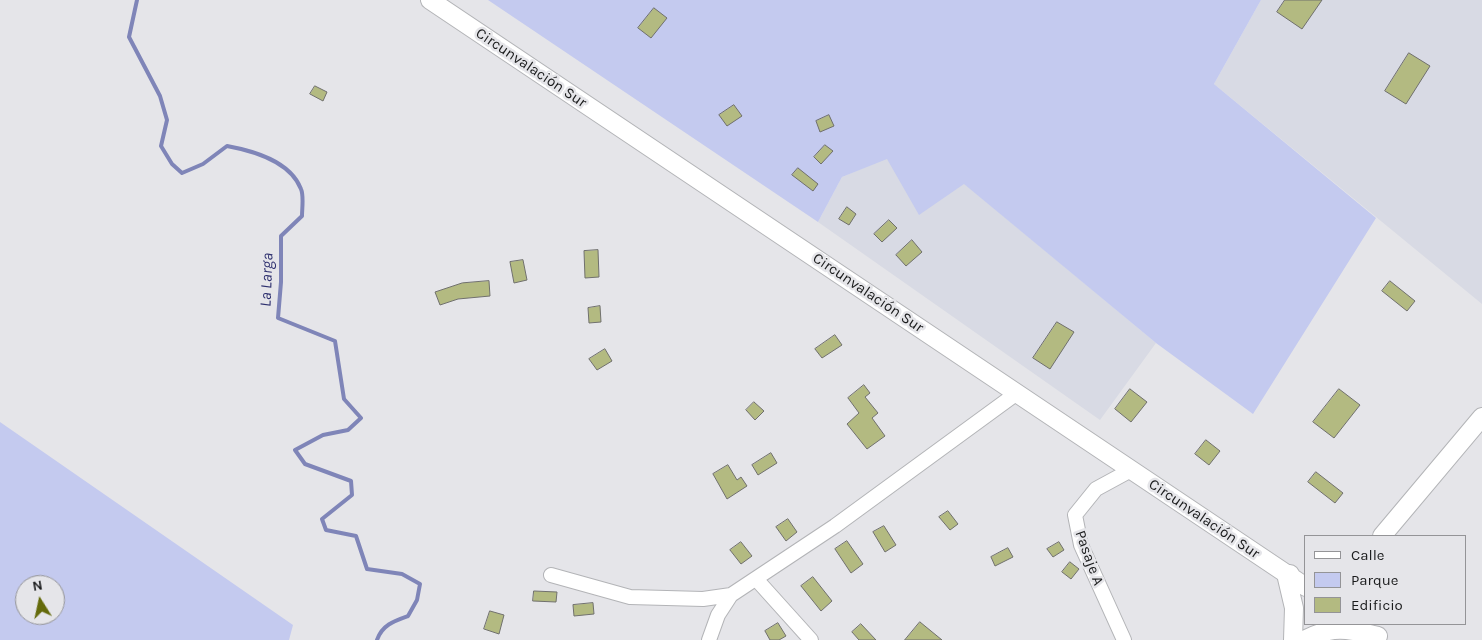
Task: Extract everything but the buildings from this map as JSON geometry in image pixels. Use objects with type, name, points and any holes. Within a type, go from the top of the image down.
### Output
[{"type":"main road","name":"Circunvalación Sur","points":[[430,0],[1304,586]]},
{"type":"main road","points":[[1383,535],[1482,417]]},
{"type":"main road","points":[[1293,640],[1294,608],[1286,574],[1304,575]]},
{"type":"main road","points":[[1298,640],[1312,625]]},
{"type":"main road","points":[[1362,625],[1378,633]]},
{"type":"main road","points":[[1304,640],[1320,632],[1337,628],[1378,633]]},
{"type":"street","points":[[551,575],[630,597],[703,599],[731,595],[834,526],[1017,393]]},
{"type":"street","name":"Pasaje A","points":[[1124,640],[1082,545],[1076,515],[1096,489],[1131,470]]},
{"type":"street","points":[[756,580],[806,639]]},
{"type":"street","points":[[710,640],[718,615],[731,595]]},
{"type":"shaded area","points":[[1261,0],[1482,0],[1482,304],[1214,84]]},
{"type":"shaded area","points":[[887,158],[964,183],[1156,343],[1100,420],[818,222],[842,177]]},
{"type":"green space","points":[[488,0],[1261,0],[1214,84],[1376,218],[1253,414],[1156,343],[964,184],[919,215],[887,159],[842,177],[818,222]]},
{"type":"green space","points":[[0,422],[293,625],[289,640],[0,640]]},
{"type":"waterway","name":"La Larga","points":[[137,0],[129,37],[160,96],[167,120],[161,146],[172,164],[182,173],[203,164],[227,146],[259,154],[280,164],[296,179],[301,189],[303,199],[302,216],[281,236],[281,282],[278,318],[335,341],[344,399],[361,418],[348,430],[323,435],[295,450],[305,464],[351,481],[352,495],[322,519],[326,530],[356,536],[367,569],[402,574],[420,584],[417,600],[408,616],[385,627],[377,640]]}]
